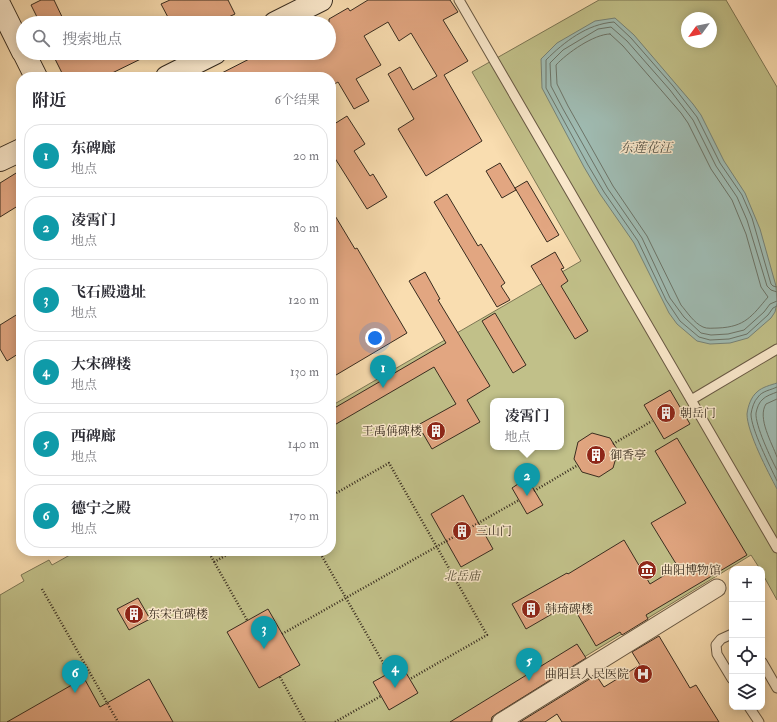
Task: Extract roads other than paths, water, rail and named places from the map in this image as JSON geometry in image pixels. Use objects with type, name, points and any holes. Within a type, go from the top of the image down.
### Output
[{"type":"street","points":[[289,16],[321,0]]},
{"type":"street","points":[[0,6],[16,38]]},
{"type":"street","points":[[27,60],[33,72]]},
{"type":"street","points":[[177,72],[201,60]]},
{"type":"street","points":[[0,160],[16,152]]},
{"type":"street","points":[[501,722],[717,588]]},
{"type":"lane","points":[[459,0],[777,548]]},
{"type":"lane","points":[[691,400],[777,349]]},
{"type":"lane","points":[[729,636],[716,645],[716,654],[729,674]]},
{"type":"lane","points":[[765,667],[777,688]]},
{"type":"lane","points":[[751,710],[759,722]]},
{"type":"water","name":"东莲花汪","points":[[615,18],[634,35],[701,115],[724,161],[745,193],[760,229],[776,286],[777,303],[775,312],[771,318],[748,338],[730,343],[710,344],[697,341],[677,324],[669,313],[634,243],[600,194],[542,88],[541,59],[557,43],[595,21]]},
{"type":"water","points":[[777,383],[777,489],[750,431],[747,414],[753,396],[764,387]]},
{"type":"place","name":"东碑廊","points":[[383,388]]},
{"type":"place","name":"朝岳门","points":[[666,413]]},
{"type":"place","name":"王禹偁碑楼","points":[[436,431]]},
{"type":"place","name":"御香亭","points":[[596,455]]},
{"type":"place","name":"凌霄门","points":[[527,496]]},
{"type":"place","name":"三山门","points":[[462,531]]},
{"type":"place","name":"曲阳博物馆","points":[[647,570]]},
{"type":"place","name":"韩琦碑楼","points":[[531,609]]},
{"type":"place","name":"东宋宜碑楼","points":[[134,614]]},
{"type":"place","name":"飞石殿遗址","points":[[264,649]]},
{"type":"place","name":"曲阳县人民医院","points":[[643,674]]},
{"type":"place","name":"西碑廊","points":[[529,681]]},
{"type":"place","name":"大宋碑楼","points":[[395,688]]},
{"type":"place","name":"德宁之殿","points":[[75,693]]},
{"type":"park label","name":"北岳庙","points":[[462,576]]}]
